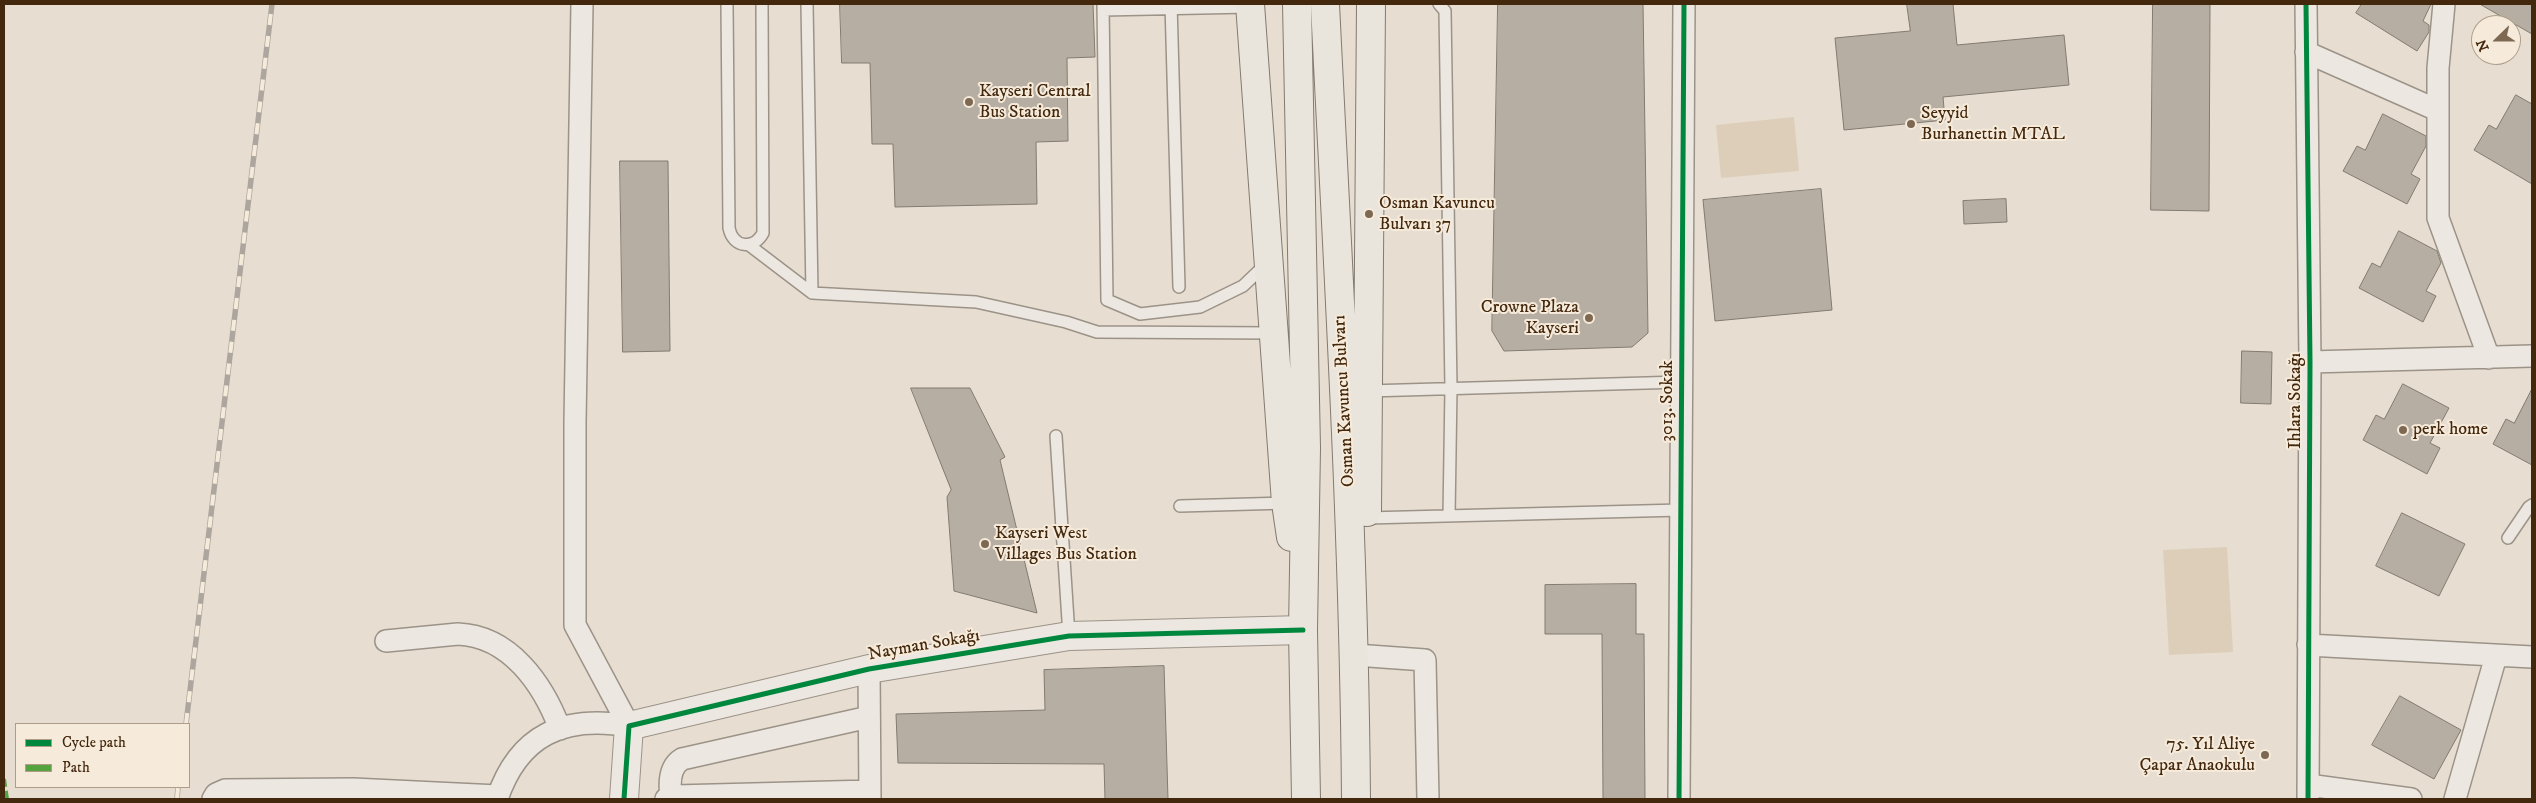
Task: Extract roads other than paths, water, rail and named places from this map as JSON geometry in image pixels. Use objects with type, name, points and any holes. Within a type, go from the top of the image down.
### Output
[{"type":"highway","points":[[1297,4],[1306,448],[1303,630],[1306,799]]},
{"type":"highway","name":"Osman Kavuncu Bulvarı","points":[[1326,4],[1355,655],[1356,799]]},
{"type":"highway","points":[[1355,655],[1367,518],[1371,4]]},
{"type":"highway","points":[[1250,6],[1286,503],[1303,630]]},
{"type":"street","points":[[582,4],[575,422],[575,625],[629,726],[624,799]]},
{"type":"street","name":"3013. Sokak","points":[[1679,799],[1684,4]]},
{"type":"street","name":"Ihlara Sokağı","points":[[2306,4],[2310,362],[2308,792]]},
{"type":"street","points":[[2444,4],[2437,110],[2438,218],[2489,358]]},
{"type":"street","points":[[2306,52],[2437,110]]},
{"type":"street","points":[[2310,362],[2532,356]]},
{"type":"street","name":"Nayman Sokağı","points":[[629,726],[869,669],[1069,636],[1303,630]]},
{"type":"street","points":[[386,641],[458,634],[475,636],[491,641],[520,664],[533,678],[544,694],[560,729]]},
{"type":"street","points":[[2308,645],[2532,657]]},
{"type":"street","points":[[1355,655],[1426,660],[1428,799]]},
{"type":"street","points":[[2455,799],[2496,656]]},
{"type":"street","points":[[869,669],[870,795],[669,798],[674,767],[682,759],[869,718]]},
{"type":"street","points":[[213,799],[225,790],[354,790],[498,798],[505,777],[518,757],[537,740],[560,729],[594,723],[629,726]]},
{"type":"street","points":[[2308,792],[2411,799]]},
{"type":"lane","points":[[727,4],[730,234],[737,242],[749,245],[812,292],[976,302],[1066,322],[1096,332],[1274,333]]},
{"type":"lane","points":[[749,245],[755,243],[763,233],[762,4]]},
{"type":"lane","points":[[808,4],[812,292]]},
{"type":"lane","points":[[1439,4],[1445,11],[1451,388],[1449,516]]},
{"type":"lane","points":[[1171,6],[1180,286]]},
{"type":"lane","points":[[1250,6],[1103,7],[1107,300],[1140,314],[1200,307],[1243,286],[1269,262]]},
{"type":"lane","points":[[1368,390],[1682,382]]},
{"type":"lane","points":[[1056,436],[1069,636]]},
{"type":"lane","points":[[1180,506],[1286,503]]},
{"type":"lane","points":[[2508,538],[2532,505]]},
{"type":"lane","points":[[1367,518],[1681,510]]},
{"type":"railway","points":[[186,723],[272,4]]},
{"type":"railway","points":[[177,799],[178,788]]},
{"type":"place","name":"Kayseri Central Bus Station","points":[[969,102]]},
{"type":"place","name":"Seyyid Burhanettin MTAL","points":[[1911,124]]},
{"type":"place","name":"Osman Kavuncu Bulvarı 37","points":[[1369,214]]},
{"type":"place","name":"Crowne Plaza Kayseri","points":[[1589,318]]},
{"type":"place","name":"perk home","points":[[2403,430]]},
{"type":"place","name":"Kayseri West Villages Bus Station","points":[[985,544]]},
{"type":"place","name":"75. Yıl Aliye Çapar Anaokulu","points":[[2265,755]]}]
